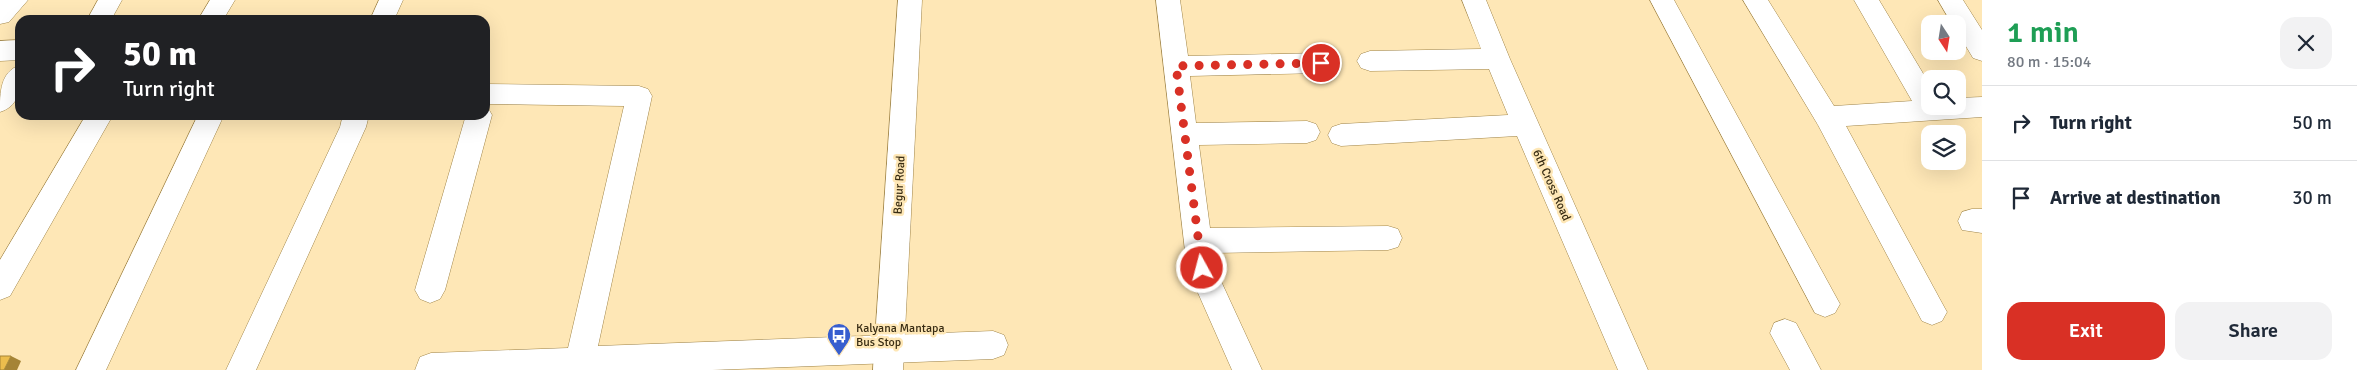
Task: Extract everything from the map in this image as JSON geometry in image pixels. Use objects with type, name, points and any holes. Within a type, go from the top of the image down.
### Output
[{"type":"street","points":[[0,15],[16,0]]},
{"type":"street","points":[[102,15],[110,0]]},
{"type":"street","points":[[213,15],[223,0]]},
{"type":"street","points":[[384,15],[391,0]]},
{"type":"street","name":"Begur Road","points":[[889,360],[910,0]]},
{"type":"street","points":[[1168,0],[1202,268],[1247,370]]},
{"type":"street","name":"6th Cross Road","points":[[1474,0],[1497,59],[1632,370]]},
{"type":"street","points":[[1662,0],[1825,304]]},
{"type":"street","points":[[1756,0],[1827,117],[1932,312]]},
{"type":"street","points":[[1866,0],[1921,93]]},
{"type":"street","points":[[1950,0],[1982,51]]},
{"type":"street","points":[[0,51],[15,50]]},
{"type":"street","points":[[1370,61],[1497,59]]},
{"type":"street","points":[[1176,66],[1321,63]]},
{"type":"street","points":[[0,102],[15,82]]},
{"type":"street","points":[[490,94],[639,96],[580,361]]},
{"type":"street","points":[[1966,108],[1982,107]]},
{"type":"street","points":[[1827,117],[1921,111]]},
{"type":"street","points":[[2,282],[97,120]]},
{"type":"street","points":[[91,370],[210,120]]},
{"type":"street","points":[[241,370],[355,120]]},
{"type":"street","points":[[430,290],[478,120]]},
{"type":"street","points":[[1341,135],[1526,126]]},
{"type":"street","points":[[1185,134],[1307,132]]},
{"type":"street","points":[[1198,241],[1388,238]]},
{"type":"street","points":[[1785,333],[1806,370]]},
{"type":"street","points":[[430,370],[431,367],[580,361],[889,360],[993,346]]},
{"type":"building","points":[[0,356],[11,356],[4,370],[0,370]]},
{"type":"place","name":"Kalyana Mantapa Bus Stop","points":[[839,356]]},
{"type":"route","points":[[1202,268],[1176,66],[1321,63]]}]
